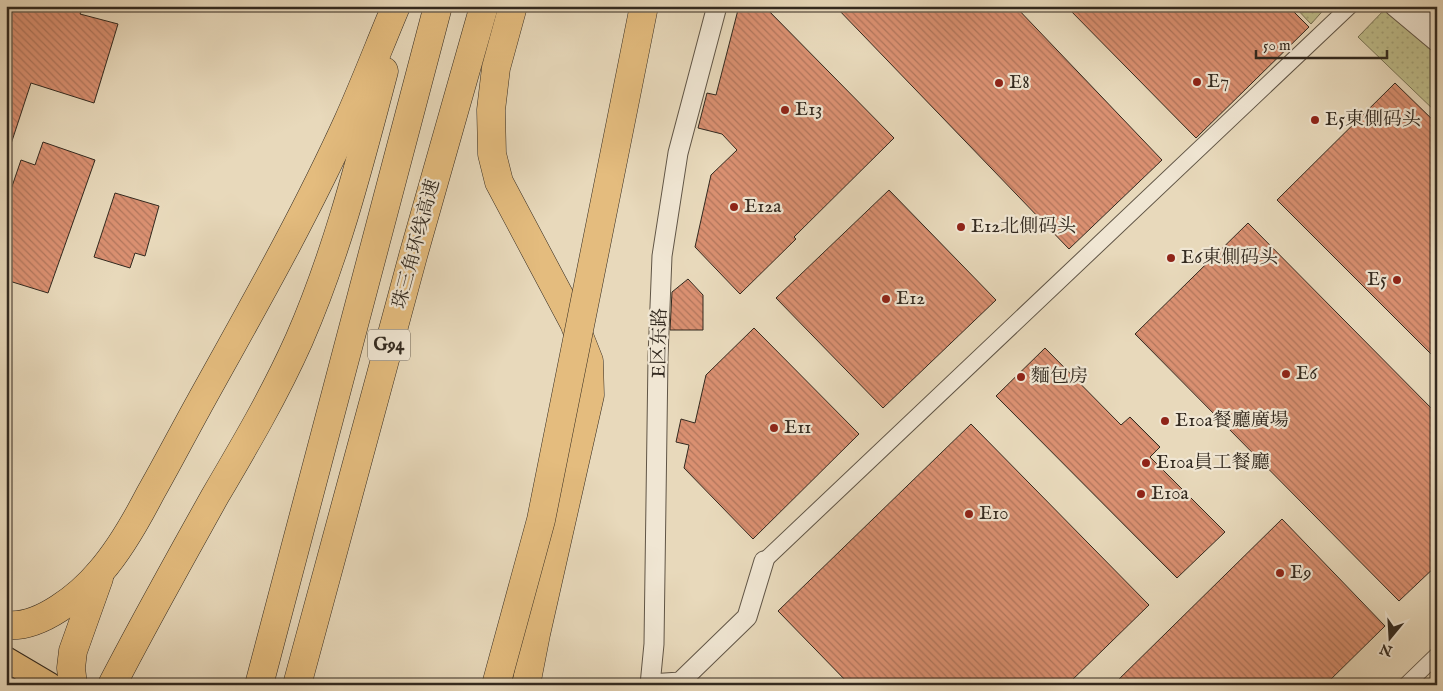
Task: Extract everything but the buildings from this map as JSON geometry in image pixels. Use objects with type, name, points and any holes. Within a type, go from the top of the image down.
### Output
[{"type":"highway","points":[[6,625],[14,626],[33,621],[56,610],[79,594],[102,570],[131,529],[298,222],[348,122],[396,6]]},
{"type":"highway","points":[[112,685],[149,613],[251,434],[299,340],[334,250],[351,195],[401,6]]},
{"type":"highway","name":"G94","points":[[259,685],[438,6]]},
{"type":"highway","name":"珠三角环线高速","points":[[297,685],[413,256],[484,6]]},
{"type":"highway","points":[[513,6],[496,68],[491,110],[492,154],[499,182],[574,323],[589,361],[590,395],[526,685]]},
{"type":"highway","points":[[496,685],[541,520],[644,6]]},
{"type":"highway","points":[[73,685],[71,668],[73,651],[102,570]]},
{"type":"main road","points":[[6,659],[50,685]]},
{"type":"street","name":"E区东路","points":[[650,684],[654,644],[658,357],[662,256],[678,153],[717,6]]},
{"type":"street","points":[[650,684],[680,682],[747,617],[764,561],[1350,6]]},
{"type":"street","points":[[1394,6],[1437,42]]},
{"type":"street","points":[[1416,6],[1437,23]]},
{"type":"street","points":[[1406,685],[1437,655]]},
{"type":"shaded area","points":[[1294,6],[1327,6],[1311,24]]},
{"type":"shaded area","points":[[1387,7],[1437,47],[1437,113],[1358,37]]},
{"type":"place","name":"E7","points":[[1197,82]]},
{"type":"place","name":"E8","points":[[999,83]]},
{"type":"place","name":"E13","points":[[785,110]]},
{"type":"place","name":"E5東側码头","points":[[1315,120]]},
{"type":"place","name":"E12a","points":[[734,207]]},
{"type":"place","name":"E12北側码头","points":[[961,227]]},
{"type":"place","name":"E6東側码头","points":[[1171,258]]},
{"type":"place","name":"E5","points":[[1397,280]]},
{"type":"place","name":"E12","points":[[886,299]]},
{"type":"place","name":"E6","points":[[1286,374]]},
{"type":"place","name":"麵包房","points":[[1021,377]]},
{"type":"place","name":"E10a餐廳廣場","points":[[1165,421]]},
{"type":"place","name":"E11","points":[[774,428]]},
{"type":"place","name":"E10a員工餐廳","points":[[1146,463]]},
{"type":"place","name":"E10a","points":[[1141,494]]},
{"type":"place","name":"E10","points":[[969,514]]},
{"type":"place","name":"E9","points":[[1280,573]]}]
